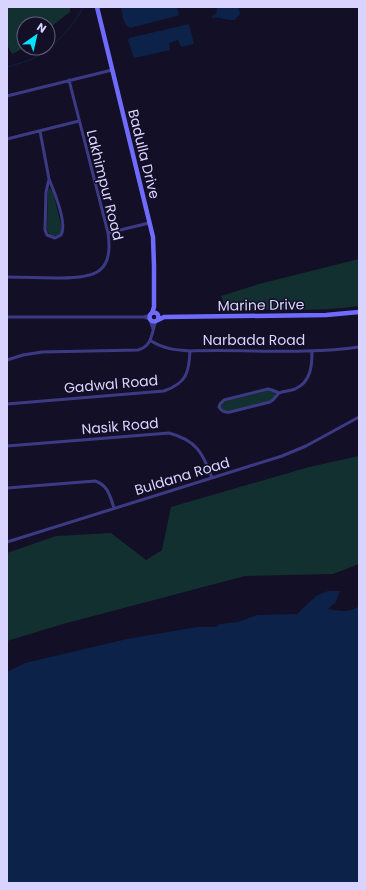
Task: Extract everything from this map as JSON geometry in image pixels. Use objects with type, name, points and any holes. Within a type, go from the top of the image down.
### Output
[{"type":"street","name":"Badulla Drive","points":[[96,7],[154,248],[154,317]]},
{"type":"street","points":[[7,96],[112,70]]},
{"type":"street","name":"Lakhimpur Road","points":[[7,277],[80,278],[98,272],[107,261],[110,251],[108,233],[69,80]]},
{"type":"street","points":[[7,139],[79,121]]},
{"type":"street","points":[[40,130],[49,179],[55,194],[64,230],[61,236],[55,238],[47,235],[45,230],[46,192],[49,179]]},
{"type":"street","points":[[108,233],[149,223]]},
{"type":"street","name":"Marine Drive","points":[[154,317],[326,315],[359,312]]},
{"type":"street","points":[[7,317],[154,317]]},
{"type":"street","points":[[7,360],[23,355],[42,352],[138,350],[147,346],[150,341],[154,317]]},
{"type":"street","points":[[153,329],[154,317]]},
{"type":"street","name":"Narbada Road","points":[[150,341],[164,348],[190,351],[312,351],[340,350],[359,347]]},
{"type":"street","name":"Gadwal Road","points":[[7,404],[164,391],[176,386],[185,377],[189,369],[190,351]]},
{"type":"street","points":[[279,394],[268,389],[224,400],[219,407],[225,412],[230,412],[270,402],[279,394],[299,387],[307,379],[311,371],[312,351]]},
{"type":"street","name":"Buldana Road","points":[[7,542],[282,456],[306,446],[359,417]]},
{"type":"street","name":"Nasik Road","points":[[7,446],[169,433],[185,438],[198,448],[204,457],[212,478]]},
{"type":"street","points":[[7,488],[95,481],[106,488],[114,508]]},
{"type":"green space","points":[[7,7],[70,7],[70,12],[56,23],[56,16],[16,16],[16,52],[12,54],[7,45]]},
{"type":"green space","points":[[50,188],[53,192],[62,229],[62,233],[55,236],[51,236],[47,230],[48,190]]},
{"type":"green space","points":[[359,259],[359,306],[309,310],[226,308],[221,296],[259,284]]},
{"type":"green space","points":[[270,390],[276,395],[272,401],[225,412],[220,406],[223,402]]},
{"type":"green space","points":[[359,456],[359,564],[333,574],[245,576],[63,624],[7,641],[7,553],[56,536],[111,533],[146,560],[162,550],[171,507],[309,467]]},
{"type":"water","points":[[121,7],[177,7],[179,14],[177,16],[130,28],[124,22]]},
{"type":"water","points":[[216,7],[238,7],[240,14],[235,20],[213,18],[211,16],[215,15],[217,10]]},
{"type":"water","points":[[189,24],[194,44],[181,47],[178,40],[169,43],[170,50],[134,58],[128,40],[129,38]]},
{"type":"water","points":[[328,591],[340,591],[336,602],[328,609],[348,611],[359,606],[359,883],[7,883],[7,672],[25,663],[127,639],[197,627],[216,627],[220,624],[238,622],[257,615],[297,614],[316,596]]},
{"type":"waterway","points":[[7,67],[32,59],[46,51],[70,27],[83,7]]}]
